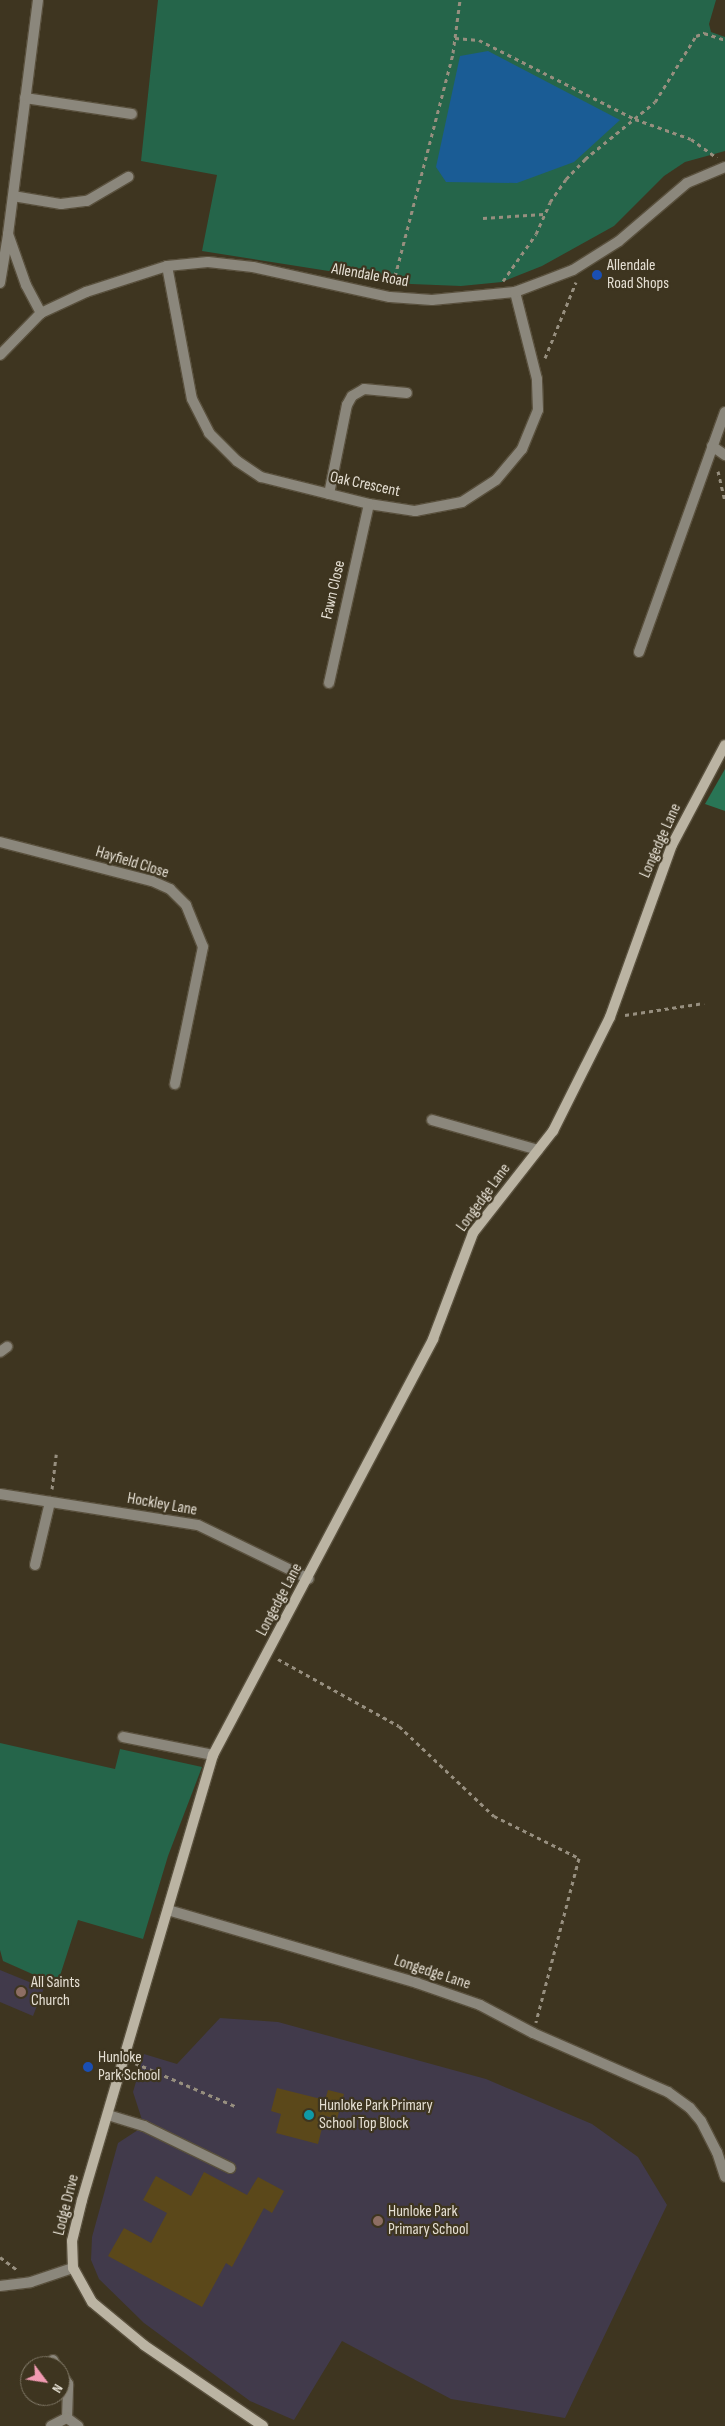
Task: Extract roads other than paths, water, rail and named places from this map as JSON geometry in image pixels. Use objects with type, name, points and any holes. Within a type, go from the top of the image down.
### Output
[{"type":"street","points":[[0,282],[8,234],[38,0]]},
{"type":"street","points":[[25,98],[132,114]]},
{"type":"street","name":"Allendale Road","points":[[0,350],[40,313],[86,292],[167,266],[208,262],[252,267],[390,297],[432,300],[492,296],[515,292],[584,263],[619,240],[688,182],[724,167]]},
{"type":"street","points":[[13,196],[61,204],[87,201],[128,177]]},
{"type":"street","points":[[8,234],[26,285],[40,313]]},
{"type":"street","name":"Oak Crescent","points":[[167,266],[192,399],[209,432],[237,461],[260,477],[369,504],[415,511],[462,502],[496,480],[522,449],[538,410],[537,379],[515,292]]},
{"type":"street","points":[[329,494],[347,405],[352,396],[364,389],[408,393]]},
{"type":"street","points":[[639,652],[725,412]]},
{"type":"street","points":[[712,446],[725,455]]},
{"type":"street","name":"Fawn Close","points":[[329,683],[369,504]]},
{"type":"street","name":"Longedge Lane","points":[[725,745],[672,845],[610,1018],[553,1131],[473,1234],[433,1339],[397,1403],[309,1579],[213,1755],[168,1910],[418,1983],[480,2005],[533,2033],[668,2092],[690,2108],[717,2152],[725,2177]]},
{"type":"street","name":"Hayfield Close","points":[[0,842],[152,881],[170,889],[186,904],[203,947],[175,1084]]},
{"type":"street","points":[[432,1120],[538,1150]]},
{"type":"street","name":"Hockley Lane","points":[[0,1494],[198,1525],[309,1579]]},
{"type":"street","points":[[35,1565],[50,1502]]},
{"type":"street","points":[[123,1737],[213,1755]]},
{"type":"street","name":"Lodge Drive","points":[[168,1910],[72,2241],[73,2268],[92,2302],[144,2345],[263,2426]]},
{"type":"street","points":[[108,2115],[144,2126],[230,2168]]},
{"type":"street","points":[[0,2286],[31,2282],[73,2268]]},
{"type":"street","points":[[67,2406],[67,2418]]},
{"type":"street","points":[[51,2426],[67,2418]]},
{"type":"street","points":[[67,2418],[78,2426]]},
{"type":"water","points":[[488,51],[620,120],[574,162],[517,183],[446,182],[436,167],[460,56]]},
{"type":"place","name":"Allendale Road Shops","points":[[597,275]]},
{"type":"place","name":"All Saints Church","points":[[21,1992]]},
{"type":"place","name":"Hunloke Park School","points":[[88,2067]]},
{"type":"place","name":"Hunloke Park Primary School Top Block","points":[[309,2115]]},
{"type":"place","name":"Hunloke Park Primary School","points":[[378,2221]]}]
